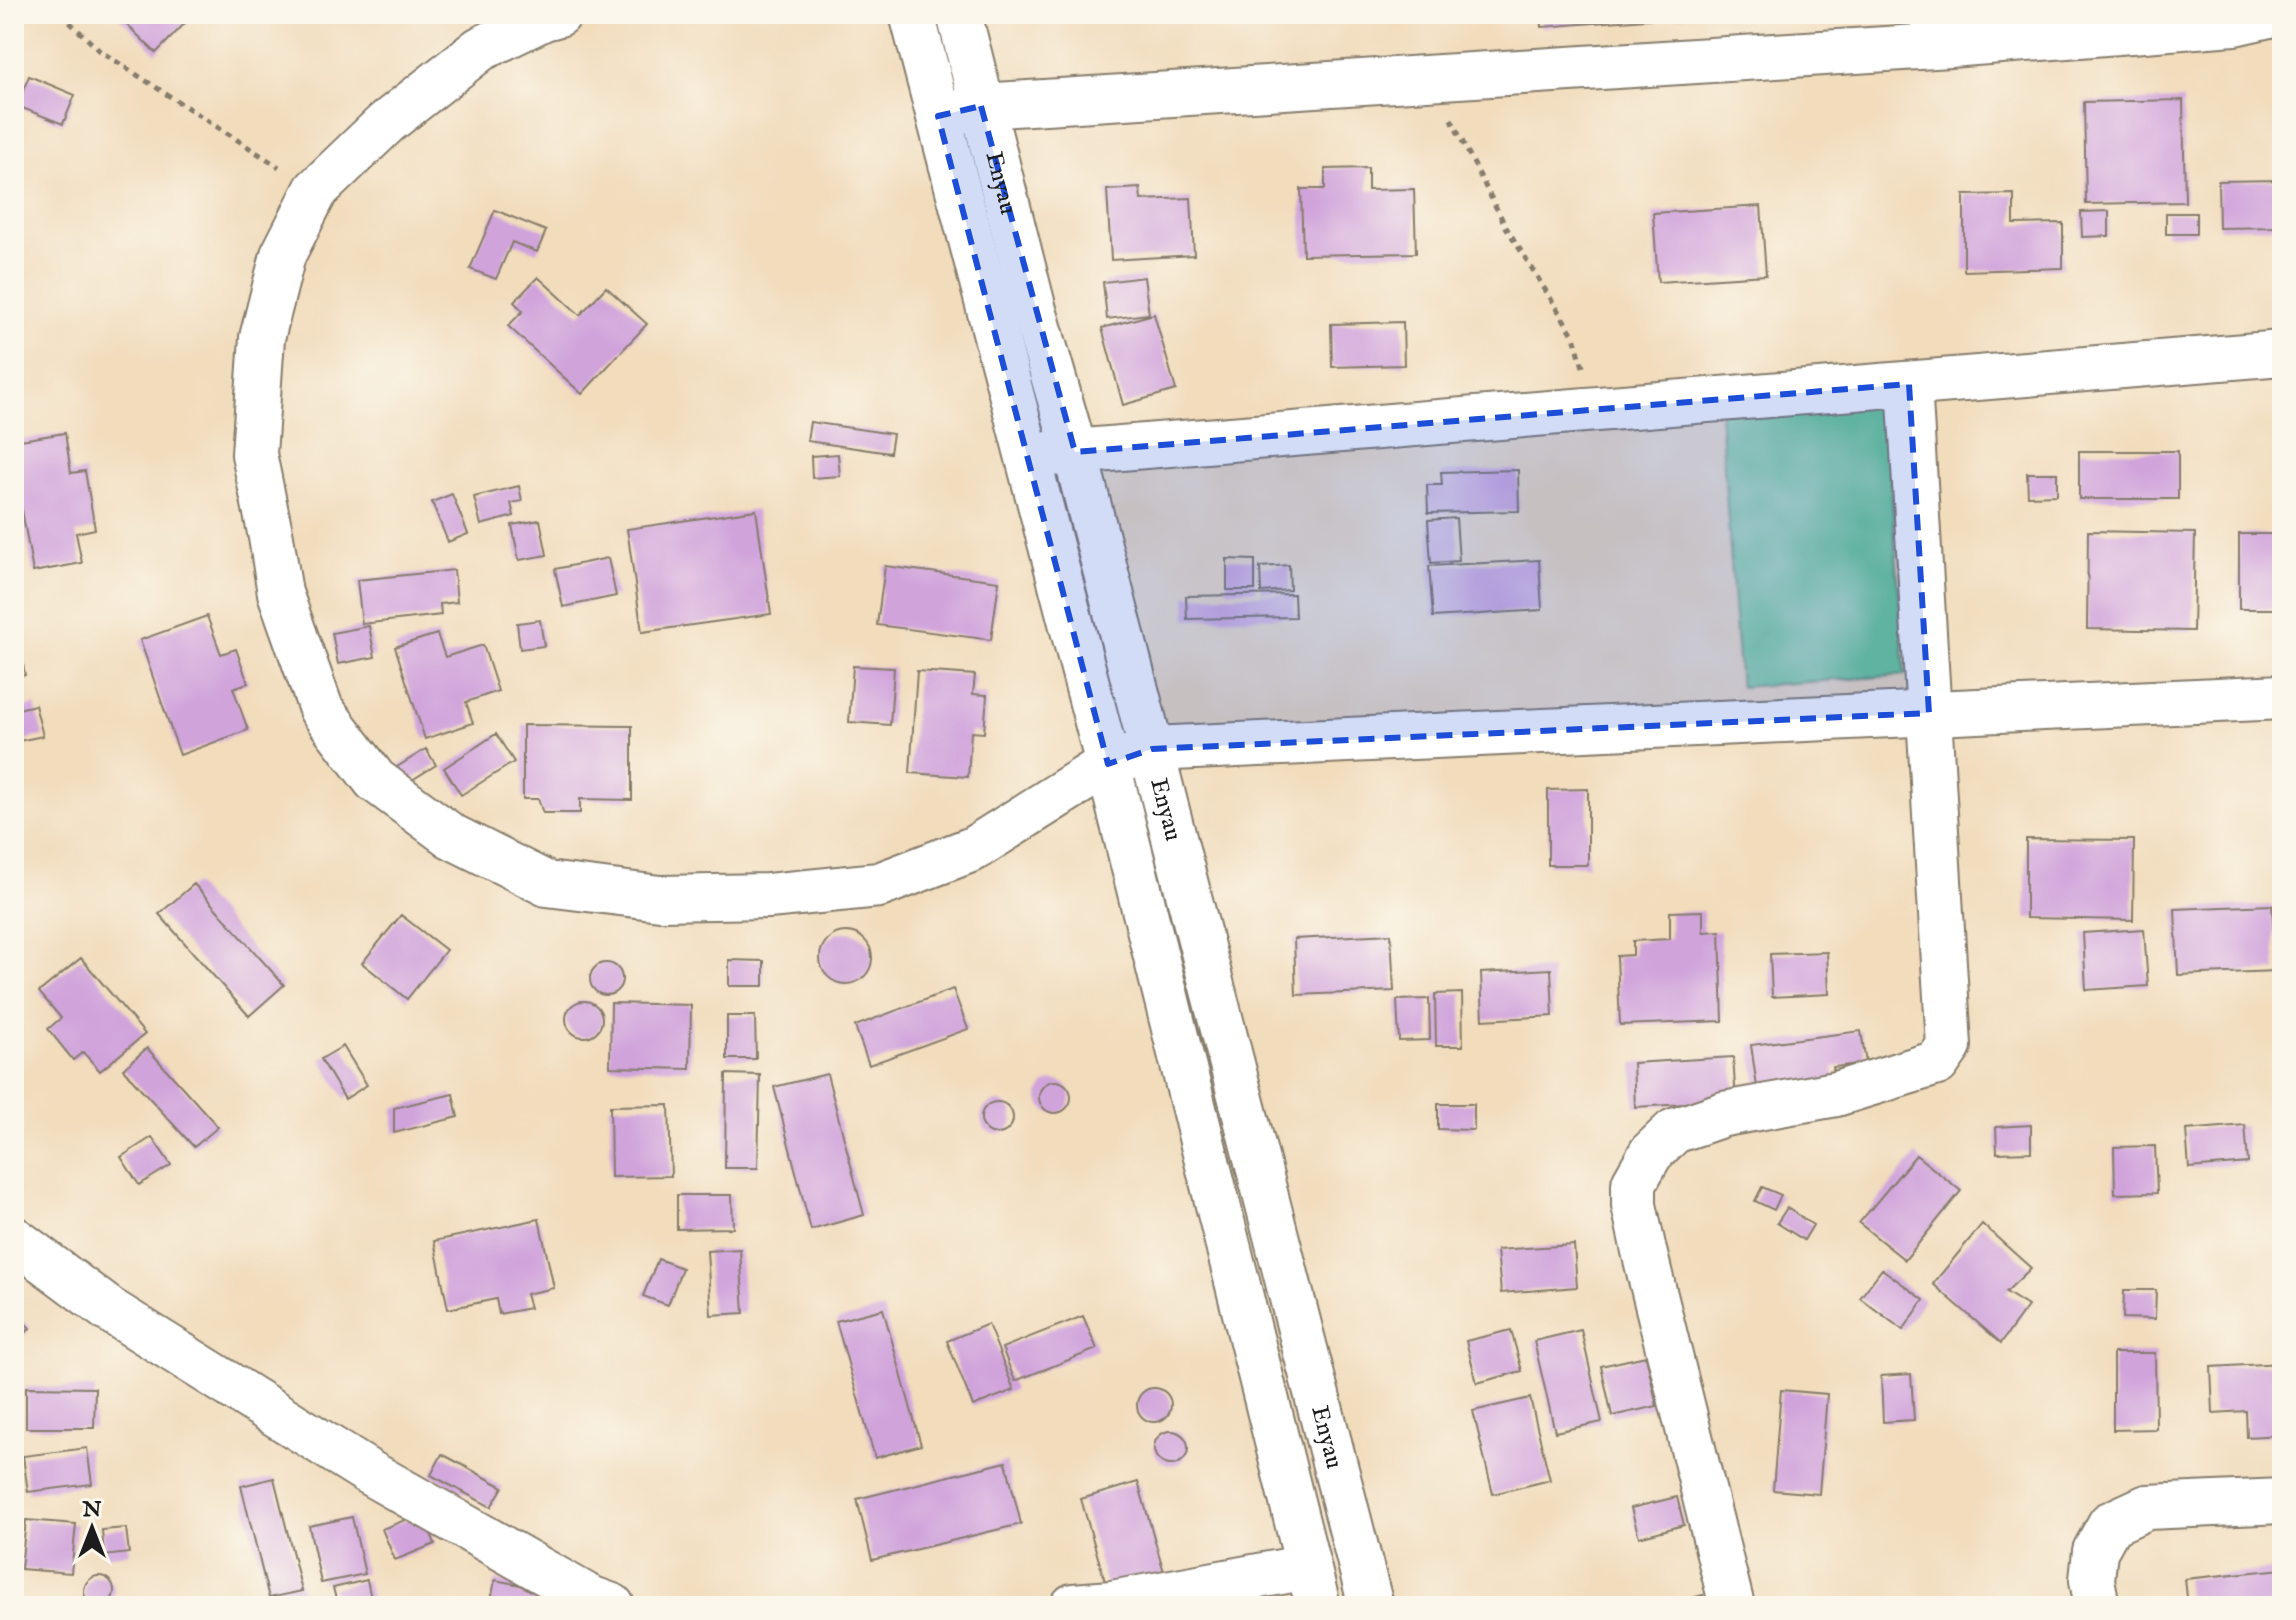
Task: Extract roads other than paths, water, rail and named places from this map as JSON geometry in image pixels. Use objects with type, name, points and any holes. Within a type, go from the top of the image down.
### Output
[{"type":"street","points":[[559,14],[544,18],[480,49],[386,123],[316,190],[283,255],[262,338],[254,454],[280,593],[321,709],[375,780],[451,836],[547,884],[660,898],[768,896],[879,885],[973,849],[1108,764],[1152,749],[2282,697]]},
{"type":"street","name":"Enyau","points":[[912,14],[1108,764],[1313,1587]]},
{"type":"street","name":"Enyau","points":[[959,14],[1034,310],[1075,452],[1152,749],[1371,1606]]},
{"type":"street","points":[[938,116],[981,106],[2124,32],[2234,23],[2273,14]]},
{"type":"street","points":[[1026,456],[2282,353]]},
{"type":"street","points":[[1732,1606],[1644,1251],[1634,1205],[1634,1183],[1651,1153],[1674,1131],[1724,1114],[1836,1094],[1937,1063],[1949,1046],[1909,384]]},
{"type":"street","points":[[14,1239],[108,1309],[370,1473],[590,1598],[612,1606]]},
{"type":"street","points":[[2097,1606],[2092,1580],[2095,1551],[2110,1524],[2147,1507],[2282,1501]]},
{"type":"street","points":[[1073,1606],[1313,1587]]}]
